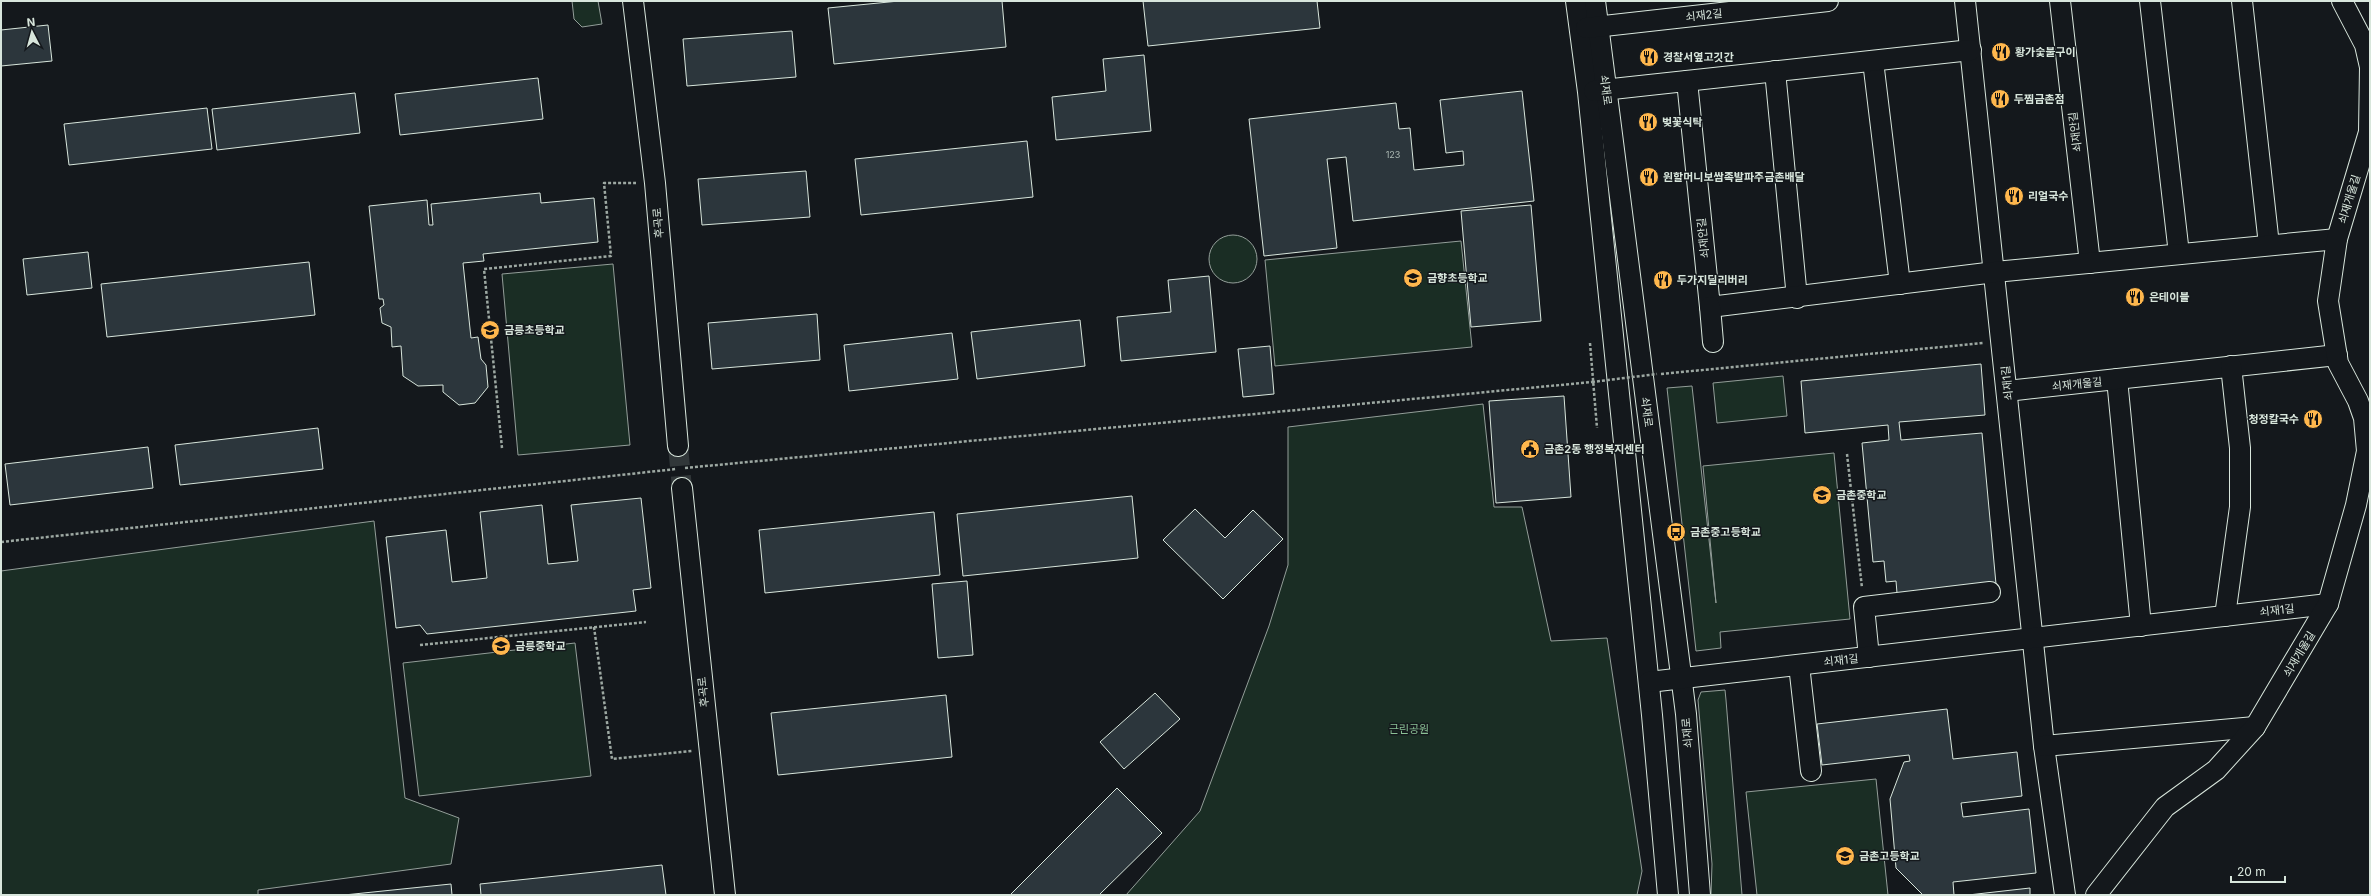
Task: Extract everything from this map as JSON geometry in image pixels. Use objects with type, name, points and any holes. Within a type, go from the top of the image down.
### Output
[{"type":"street","name":"후곡로","points":[[634,1],[655,183],[678,446]]},
{"type":"street","points":[[1576,1],[1589,27],[1597,91],[1668,895]]},
{"type":"street","points":[[1589,27],[1595,1]]},
{"type":"street","name":"쇠재2길","points":[[1589,27],[1828,1]]},
{"type":"street","points":[[1965,1],[1995,272]]},
{"type":"street","name":"쇠재안길","points":[[2060,1],[2090,263]]},
{"type":"street","points":[[2150,1],[2179,254]]},
{"type":"street","points":[[2242,1],[2269,245]]},
{"type":"street","name":"쇠재개울길","points":[[2096,895],[2165,806],[2216,770],[2255,727],[2328,604],[2356,505],[2367,451],[2364,418],[2358,401],[2338,363],[2328,301],[2337,238],[2369,132],[2370,67],[2365,45],[2342,1]]},
{"type":"street","points":[[1597,91],[1971,50]]},
{"type":"street","points":[[1873,61],[1900,284]]},
{"type":"street","points":[[1775,71],[1797,298]]},
{"type":"street","name":"쇠재안길","points":[[1687,81],[1713,342]]},
{"type":"street","name":"쇠재로","points":[[1597,91],[1681,678],[1700,895]]},
{"type":"street","points":[[1710,307],[1797,298],[1995,272],[2337,238]]},
{"type":"street","name":"쇠재1길","points":[[1995,272],[2033,638]]},
{"type":"street","name":"쇠재개울길","points":[[2007,391],[2337,355]]},
{"type":"street","points":[[2225,616],[2240,507],[2240,448],[2231,366]]},
{"type":"street","points":[[2117,379],[2141,626]]},
{"type":"street","name":"후곡로","points":[[682,488],[725,895]]},
{"type":"street","points":[[1869,657],[1864,608],[1990,592]]},
{"type":"street","name":"쇠재1길","points":[[1649,682],[2328,604]]},
{"type":"street","points":[[2033,638],[2044,746],[2065,895]]},
{"type":"street","points":[[1799,665],[1812,771]]},
{"type":"street","points":[[2044,746],[2255,727]]},
{"type":"path","points":[[502,448],[484,269],[612,256],[604,183],[655,183]]},
{"type":"path","points":[[1468,395],[1656,374],[2002,341]]},
{"type":"path","points":[[1590,342],[1592,382],[1597,428]]},
{"type":"path","points":[[1,542],[689,468],[1592,382]]},
{"type":"path","points":[[1847,454],[1864,608]]},
{"type":"path","points":[[420,645],[646,622]]},
{"type":"path","points":[[594,627],[612,759],[709,749]]},
{"type":"green space","points":[[572,1],[598,1],[602,24],[582,27],[574,19]]},
{"type":"green space","points":[[1228,235],[1238,235],[1250,242],[1257,254],[1257,264],[1250,276],[1238,283],[1228,283],[1220,279],[1213,272],[1209,264],[1209,254],[1213,246],[1220,239]]},
{"type":"green space","points":[[1461,241],[1472,347],[1275,366],[1265,260]]},
{"type":"green space","points":[[613,264],[630,445],[518,455],[502,274]]},
{"type":"green space","points":[[1783,376],[1787,416],[1717,423],[1713,383]]},
{"type":"green space","points":[[1692,386],[1716,603],[1703,466],[1834,453],[1850,619],[1720,632],[1721,648],[1696,651],[1667,388]]},
{"type":"green space","name":"근린공원","points":[[1483,404],[1494,507],[1522,507],[1551,641],[1607,638],[1642,871],[1637,895],[1126,895],[1200,811],[1269,626],[1288,565],[1288,427]]},
{"type":"green space","points":[[374,521],[405,798],[459,818],[451,864],[258,890],[258,895],[1,895],[1,571]]},
{"type":"green space","points":[[575,643],[591,776],[419,796],[403,663]]},
{"type":"green space","points":[[1725,690],[1742,895],[1711,895],[1712,864],[1698,700],[1701,692]]},
{"type":"green space","points":[[1876,779],[1888,895],[1757,895],[1746,792]]},
{"type":"building","points":[[899,1],[1002,1],[1006,47],[834,64],[828,8]]},
{"type":"building","points":[[1143,1],[1317,1],[1320,28],[1148,46]]},
{"type":"building","points":[[48,25],[52,61],[1,66],[1,30]]},
{"type":"building","points":[[792,31],[796,77],[687,86],[683,39]]},
{"type":"building","points":[[1144,55],[1151,131],[1056,140],[1052,97],[1106,91],[1103,59]]},
{"type":"building","points":[[538,78],[543,119],[400,135],[395,94]]},
{"type":"building","points":[[1522,91],[1534,201],[1353,221],[1346,157],[1327,159],[1337,248],[1264,256],[1249,119],[1396,103],[1399,129],[1410,128],[1414,170],[1464,165],[1463,151],[1446,153],[1440,100]]},
{"type":"building","points":[[355,93],[360,133],[217,150],[212,109]]},
{"type":"building","points":[[207,108],[212,149],[69,165],[64,124]]},
{"type":"building","points":[[1027,141],[1033,197],[861,215],[855,159]]},
{"type":"building","points":[[806,171],[810,217],[702,225],[698,179]]},
{"type":"building","points":[[540,193],[541,203],[594,198],[598,242],[483,254],[484,261],[463,263],[471,338],[478,337],[481,359],[486,365],[488,387],[475,403],[459,405],[443,392],[443,385],[418,386],[403,376],[401,346],[392,347],[391,327],[382,323],[380,308],[384,305],[383,299],[379,299],[369,206],[427,200],[429,225],[433,225],[431,204]]},
{"type":"building","points":[[1531,205],[1541,321],[1471,327],[1461,211]]},
{"type":"building","points":[[88,252],[92,288],[27,295],[23,259]]},
{"type":"building","points":[[309,262],[315,315],[107,337],[101,284]]},
{"type":"building","points":[[1209,276],[1216,352],[1121,361],[1117,317],[1171,312],[1168,280]]},
{"type":"building","points":[[817,314],[820,360],[712,369],[708,323]]},
{"type":"building","points":[[1080,320],[1085,366],[977,379],[971,332]]},
{"type":"building","points":[[952,333],[958,379],[849,391],[844,345]]},
{"type":"building","points":[[1270,346],[1274,394],[1243,397],[1238,349]]},
{"type":"building","points":[[1981,364],[1985,415],[1899,422],[1901,440],[1982,433],[1996,584],[1897,593],[1896,581],[1886,582],[1884,561],[1873,562],[1862,443],[1889,440],[1888,425],[1805,433],[1801,381]]},
{"type":"building","name":"금촌2동 행정복지센터","points":[[1564,396],[1571,497],[1496,503],[1489,401]]},
{"type":"building","points":[[318,428],[323,469],[180,485],[175,445]]},
{"type":"building","points":[[148,447],[153,488],[10,505],[5,464]]},
{"type":"building","points":[[1132,496],[1138,558],[963,576],[957,514]]},
{"type":"building","points":[[641,498],[651,588],[633,590],[636,611],[427,634],[420,625],[396,628],[386,537],[446,530],[452,582],[487,578],[480,512],[542,505],[548,564],[578,561],[571,505]]},
{"type":"building","points":[[1195,509],[1225,538],[1253,510],[1283,539],[1223,599],[1163,540]]},
{"type":"building","points":[[934,512],[940,575],[765,593],[759,530]]},
{"type":"building","points":[[967,581],[973,655],[938,658],[932,584]]},
{"type":"building","points":[[1155,693],[1180,719],[1124,769],[1100,742]]},
{"type":"building","points":[[946,695],[952,757],[778,775],[771,713]]},
{"type":"building","points":[[1947,709],[1953,759],[2017,752],[2022,796],[1961,803],[1963,817],[2029,809],[2036,873],[1953,882],[1954,895],[1923,895],[1896,868],[1890,799],[1904,762],[1910,761],[1909,755],[1822,765],[1817,724]]},
{"type":"building","points":[[1117,788],[1162,833],[1099,895],[1010,895]]},
{"type":"building","points":[[662,865],[666,895],[481,895],[480,884]]},
{"type":"building","points":[[451,884],[452,895],[344,895]]},
{"type":"building","points":[[2030,888],[2030,895],[1968,895]]},
{"type":"tunnel","points":[[678,446],[682,488]]},
{"type":"place","name":"황가숯불구이","points":[[2001,52]]},
{"type":"place","name":"경찰서옆고깃간","points":[[1649,57]]},
{"type":"place","name":"두찜금촌점","points":[[2000,99]]},
{"type":"place","name":"벚꽃식탁","points":[[1648,122]]},
{"type":"place","name":"원할머니보쌈족발파주금촌배달","points":[[1649,177]]},
{"type":"place","name":"리얼국수","points":[[2014,196]]},
{"type":"place","name":"금향초등학교","points":[[1413,278]]},
{"type":"place","name":"두가지딜리버리","points":[[1663,280]]},
{"type":"place","name":"은테이블","points":[[2135,297]]},
{"type":"place","name":"금릉초등학교","points":[[490,330]]},
{"type":"place","name":"청정칼국수","points":[[2313,419]]},
{"type":"place","name":"금촌2동 행정복지센터","points":[[1530,449]]},
{"type":"place","name":"금촌중학교","points":[[1822,495]]},
{"type":"place","name":"금촌중고등학교","points":[[1676,532]]},
{"type":"place","name":"금릉중학교","points":[[501,646]]},
{"type":"place","name":"금촌고등학교","points":[[1845,856]]}]
